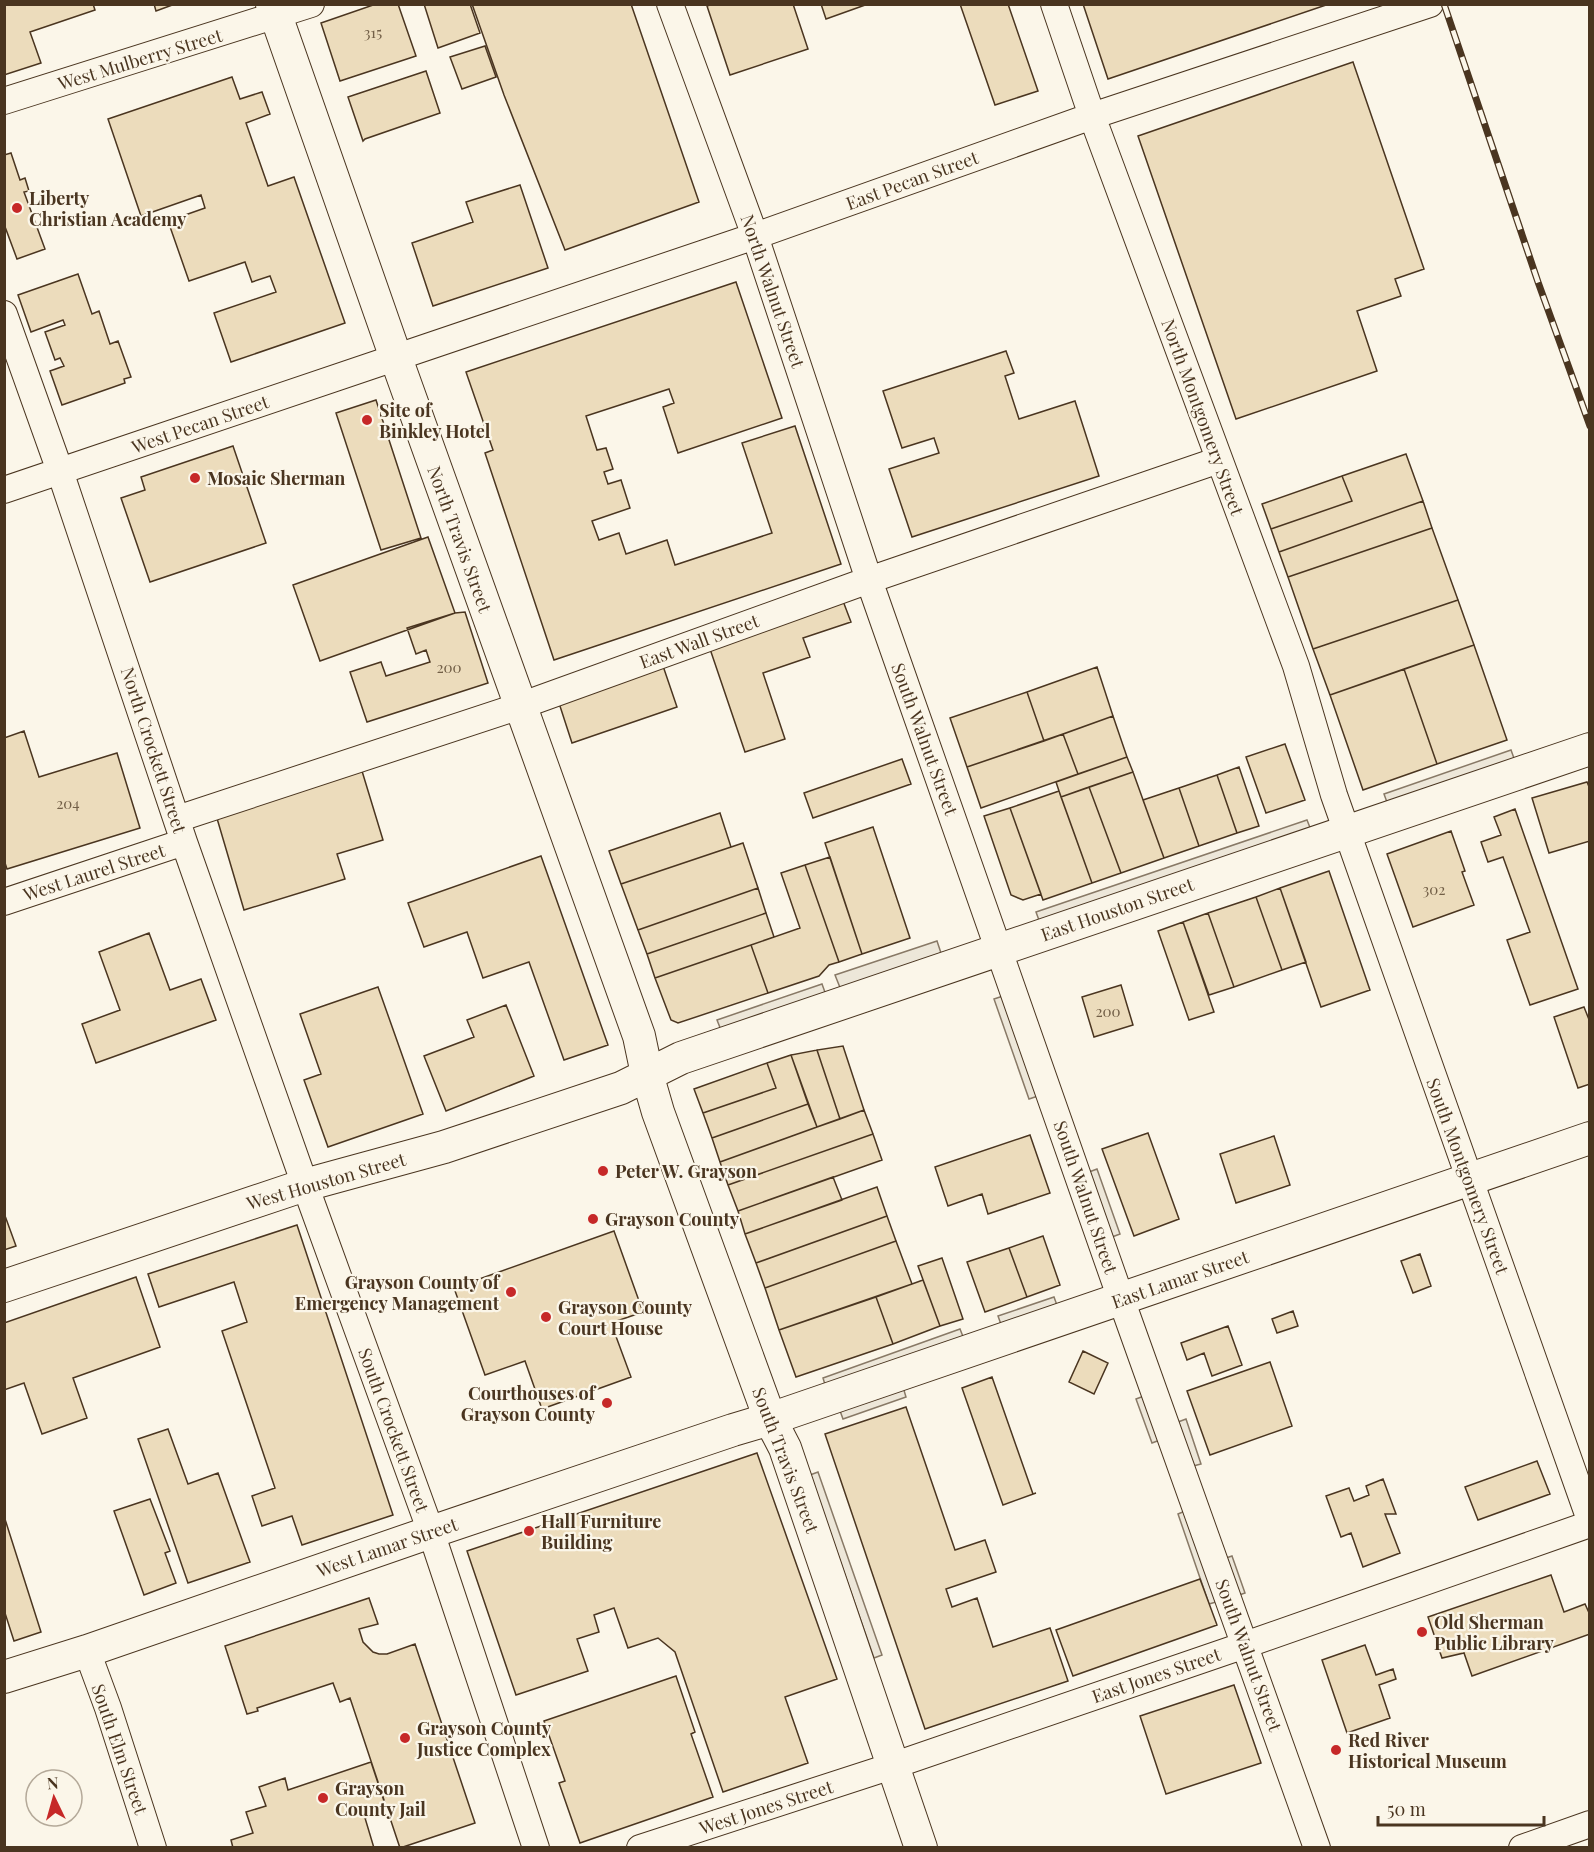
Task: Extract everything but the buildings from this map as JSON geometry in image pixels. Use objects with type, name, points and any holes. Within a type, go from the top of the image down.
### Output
[{"type":"main road","name":"North Travis Street","points":[[274,11],[639,1036],[647,1074]]},
{"type":"main road","name":"East Houston Street","points":[[647,1074],[681,1058],[1590,749]]},
{"type":"main road","name":"West Houston Street","points":[[4,1286],[304,1185],[444,1147],[621,1088],[647,1074]]},
{"type":"main road","name":"South Travis Street","points":[[647,1074],[662,1122],[770,1419],[785,1448],[921,1848]]},
{"type":"main road","name":"East Lamar Street","points":[[770,1419],[1590,1138]]},
{"type":"main road","name":"West Lamar Street","points":[[4,1677],[87,1651],[721,1433],[770,1419]]},
{"type":"street","name":"West Mulberry Street","points":[[4,101],[274,11],[311,4]]},
{"type":"street","name":"North Walnut Street","points":[[670,4],[755,236],[869,580]]},
{"type":"street","name":"North Montgomery Street","points":[[1054,4],[1092,116],[1296,666],[1347,831]]},
{"type":"street","name":"East Pecan Street","points":[[396,358],[755,236],[1092,116],[1430,4]]},
{"type":"street","name":"North Crockett Street","points":[[4,314],[60,471],[181,831],[304,1185]]},
{"type":"street","name":"West Pecan Street","points":[[4,490],[396,358]]},
{"type":"street","name":"East Wall Street","points":[[181,831],[869,580],[1219,460]]},
{"type":"street","name":"South Walnut Street","points":[[869,580],[1121,1299],[1317,1848]]},
{"type":"street","name":"West Laurel Street","points":[[4,902],[181,831]]},
{"type":"street","name":"South Montgomery Street","points":[[1347,831],[1590,1522]]},
{"type":"street","name":"South Crockett Street","points":[[304,1185],[431,1532],[536,1848]]},
{"type":"street","name":"East Jones Street","points":[[892,1766],[1245,1645],[1590,1522]]},
{"type":"street","name":"South Elm Street","points":[[87,1651],[108,1708],[153,1848]]},
{"type":"street","name":"West Jones Street","points":[[640,1848],[892,1766]]},
{"type":"street","points":[[1522,1848],[1590,1824]]},
{"type":"shaded area","points":[[1511,750],[1515,761],[1388,805],[1384,794]]},
{"type":"shaded area","points":[[1307,820],[1311,830],[1040,923],[1036,912]]},
{"type":"shaded area","points":[[937,941],[942,956],[841,990],[835,975]]},
{"type":"shaded area","points":[[822,984],[826,995],[721,1030],[717,1020]]},
{"type":"shaded area","points":[[1003,996],[1038,1096],[1029,1099],[994,999]]},
{"type":"shaded area","points":[[1097,1169],[1120,1234],[1112,1237],[1089,1172]]},
{"type":"shaded area","points":[[1054,1297],[1058,1308],[1002,1327],[998,1316]]},
{"type":"shaded area","points":[[960,1329],[964,1339],[826,1388],[823,1378]]},
{"type":"shaded area","points":[[903,1387],[906,1397],[843,1419],[839,1408]]},
{"type":"shaded area","points":[[1144,1396],[1160,1440],[1152,1443],[1136,1399]]},
{"type":"shaded area","points":[[1186,1419],[1201,1464],[1193,1466],[1178,1422]]},
{"type":"shaded area","points":[[818,1472],[882,1655],[874,1658],[810,1475]]},
{"type":"shaded area","points":[[1185,1511],[1216,1602],[1209,1604],[1178,1514]]},
{"type":"shaded area","points":[[1232,1556],[1245,1593],[1239,1595],[1226,1558]]},
{"type":"railway","points":[[1444,4],[1538,282],[1590,426]]},
{"type":"place","name":"Liberty Christian Academy","points":[[17,208]]},
{"type":"place","name":"Site of Binkley Hotel","points":[[367,420]]},
{"type":"place","name":"Mosaic Sherman","points":[[195,478]]},
{"type":"place","name":"Peter W. Grayson","points":[[603,1171]]},
{"type":"place","name":"Grayson County","points":[[593,1219]]},
{"type":"place","name":"Grayson County of Emergency Management","points":[[511,1292]]},
{"type":"place","name":"Grayson County Court House","points":[[546,1317]]},
{"type":"place","name":"Courthouses of Grayson County","points":[[607,1403]]},
{"type":"place","name":"Hall Furniture Building","points":[[529,1531]]},
{"type":"place","name":"Old Sherman Public Library","points":[[1422,1632]]},
{"type":"place","name":"Grayson County Justice Complex","points":[[405,1738]]},
{"type":"place","name":"Red River Historical Museum","points":[[1336,1750]]},
{"type":"place","name":"Grayson County Jail","points":[[323,1798]]}]
